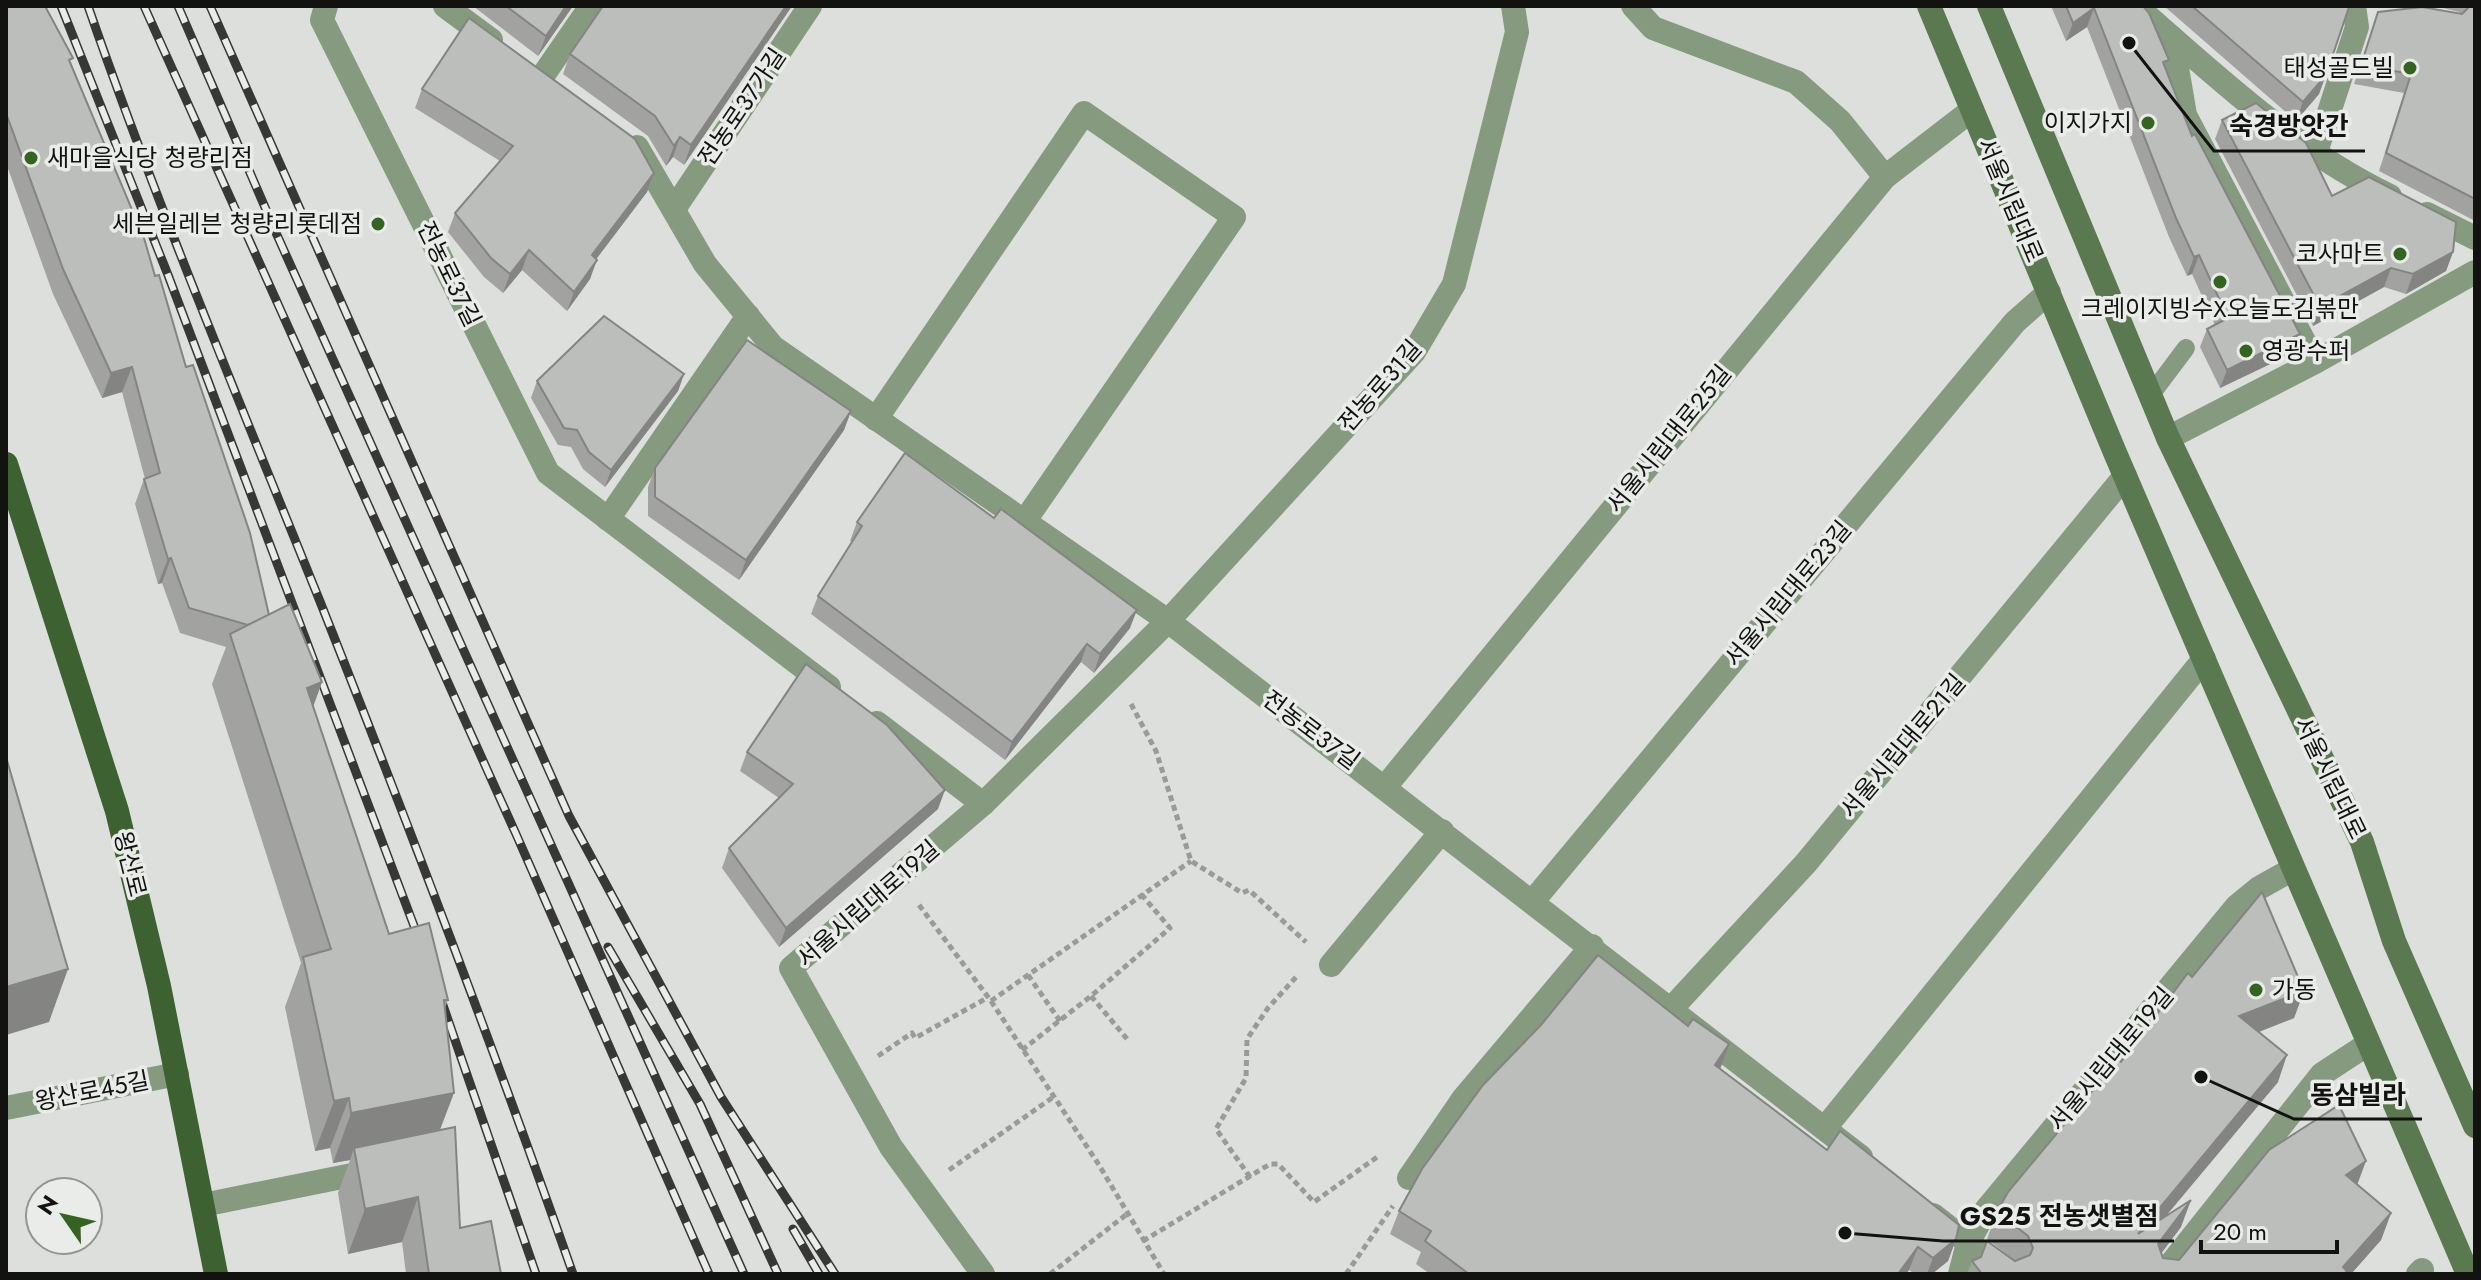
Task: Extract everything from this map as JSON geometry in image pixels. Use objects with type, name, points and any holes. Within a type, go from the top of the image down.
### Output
[{"type":"main road","name":"서울시립대로","points":[[1929,6],[2125,476],[2468,1274]]},
{"type":"main road","name":"서울시립대로","points":[[1989,6],[2168,438],[2362,842],[2394,941],[2475,1126]]},
{"type":"main road","name":"왕산로","points":[[6,464],[117,811],[177,1074],[216,1274]]},
{"type":"street","name":"전농로37길","points":[[326,6],[322,20],[548,473],[983,804]]},
{"type":"street","points":[[445,6],[566,95]]},
{"type":"street","points":[[542,77],[591,6]]},
{"type":"street","name":"전농로37가길","points":[[674,209],[810,6]]},
{"type":"street","name":"전농로31길","points":[[1168,621],[1414,352],[1454,284],[1517,32],[1513,6]]},
{"type":"street","points":[[1633,6],[1653,28],[1796,82],[1840,121],[1885,177]]},
{"type":"street","points":[[2136,6],[2315,155],[2475,238]]},
{"type":"street","points":[[2315,155],[2361,15]]},
{"type":"street","points":[[2172,38],[2185,115],[2315,362]]},
{"type":"street","name":"서울시립대로25길","points":[[1385,787],[1885,177],[1972,110]]},
{"type":"street","points":[[876,419],[1084,113],[1234,217],[1024,522]]},
{"type":"street","name":"전농로37길","points":[[615,131],[639,148],[705,264],[773,347],[1168,621],[1592,946],[1885,1176]]},
{"type":"street","points":[[2168,438],[2315,362],[2475,272]]},
{"type":"street","name":"서울시립대로23길","points":[[1533,901],[2015,322],[2049,292]]},
{"type":"street","points":[[608,519],[748,316]]},
{"type":"street","name":"서울시립대로21길","points":[[1671,1009],[1806,863],[2125,476]]},
{"type":"street","name":"서울시립대로19길","points":[[983,1274],[891,1147],[791,968],[983,804],[1168,621]]},
{"type":"street","points":[[1825,1128],[2204,659]]},
{"type":"street","points":[[1319,965],[1442,831]]},
{"type":"street","name":"서울시립대로19길","points":[[1960,1274],[1968,1243],[1986,1210],[2237,906],[2259,888],[2293,869]]},
{"type":"street","points":[[1409,1178],[1463,1099],[1592,946]]},
{"type":"street","points":[[2163,1274],[2322,1074],[2368,1044]]},
{"type":"street","name":"왕산로45길","points":[[6,1108],[177,1074]]},
{"type":"street","points":[[203,1205],[407,1164]]},
{"type":"street","points":[[1920,1205],[2008,1274]]},
{"type":"lane","points":[[2150,396],[2186,348]]},
{"type":"path","points":[[1111,677],[1133,707],[1156,751],[1191,861],[1242,893],[1249,890],[1302,937]]},
{"type":"path","points":[[851,1074],[912,1033],[915,1038],[989,1000],[1191,861]]},
{"type":"path","points":[[899,876],[989,1000],[1099,1165],[1164,1274]]},
{"type":"path","points":[[1022,1050],[1170,928],[1141,894]]},
{"type":"path","points":[[1250,1177],[1216,1129],[1246,1078],[1247,1039],[1268,1008],[1319,965]]},
{"type":"path","points":[[1028,975],[1060,1021]]},
{"type":"path","points":[[1091,996],[1128,1040]]},
{"type":"path","points":[[921,1189],[1053,1098]]},
{"type":"path","points":[[1143,1241],[1250,1177],[1278,1164],[1314,1202],[1380,1154],[1409,1178],[1346,1274]]},
{"type":"path","points":[[1050,1274],[1127,1214]]},
{"type":"building","points":[[6,6],[45,6],[73,58],[69,60],[144,238],[155,276],[159,275],[186,367],[193,365],[250,533],[269,615],[248,625],[189,608],[171,558],[168,559],[144,479],[160,473],[132,367],[111,373],[63,269],[6,113]]},
{"type":"building","points":[[506,6],[566,6],[546,36]]},
{"type":"building","points":[[603,6],[786,6],[691,145],[680,137],[674,146],[655,116],[570,54]]},
{"type":"building","points":[[2066,6],[2143,6],[2149,13],[2169,60],[2163,62],[2192,136],[2195,134],[2300,334],[2227,370],[2207,329],[2228,318],[2199,255],[2194,257],[2176,218],[2094,8],[2073,23]]},
{"type":"building","points":[[2192,6],[2349,7],[2326,75],[2303,102]]},
{"type":"building","points":[[2470,6],[2475,6],[2475,199],[2386,153],[2411,74],[2361,65],[2378,12],[2422,7],[2462,14]]},
{"type":"building","points":[[469,18],[635,139],[654,173],[592,255],[597,260],[574,292],[529,250],[510,274],[491,258],[455,213],[513,146],[422,89]]},
{"type":"building","points":[[2256,103],[2306,143],[2332,196],[2369,177],[2456,222],[2453,252],[2413,274],[2391,268],[2320,307],[2222,120]]},
{"type":"building","points":[[604,316],[684,374],[611,470],[589,452],[577,430],[564,428],[537,381]]},
{"type":"building","points":[[747,340],[851,411],[746,560],[655,497],[655,468]]},
{"type":"building","points":[[905,453],[994,518],[1001,509],[1137,610],[1100,654],[1087,644],[1012,742],[818,596],[862,526],[857,522]]},
{"type":"building","points":[[290,604],[322,682],[307,688],[389,934],[429,923],[448,1000],[444,1000],[454,1093],[351,1113],[349,1098],[334,1101],[303,957],[331,949],[230,634]]},
{"type":"building","points":[[806,664],[887,725],[945,790],[786,928],[729,848],[793,784],[747,752]]},
{"type":"building","points":[[6,757],[68,969],[6,987]]},
{"type":"building","points":[[2262,892],[2304,991],[2239,1016],[2287,1055],[2138,1234],[2191,1200],[2158,1244],[2163,1258],[2179,1260],[2269,1150],[2339,1105],[2366,1161],[2346,1175],[2391,1213],[2343,1267],[2347,1271],[2344,1274],[1982,1274],[1972,1261],[1981,1257],[1987,1241],[2015,1261],[2030,1255],[2033,1248],[2028,1236],[1997,1212],[2008,1192],[2118,1060],[2121,1062],[2188,973],[2192,977]]},
{"type":"building","points":[[1598,955],[1688,1026],[1693,1019],[1729,1044],[1715,1065],[1827,1150],[1840,1131],[1959,1225],[1956,1239],[1933,1258],[1918,1247],[1898,1274],[1469,1274],[1425,1241],[1431,1231],[1399,1211],[1422,1169],[1483,1085],[1541,1025]]},
{"type":"building","points":[[455,1127],[460,1228],[491,1221],[501,1274],[429,1274],[418,1197],[365,1209],[354,1148]]},
{"type":"railway","points":[[61,6],[168,275],[422,947]]},
{"type":"railway","points":[[88,6],[171,232],[419,854],[573,1274]]},
{"type":"railway","points":[[144,6],[516,834],[709,1274]]},
{"type":"railway","points":[[178,6],[277,235],[744,1274]]},
{"type":"railway","points":[[210,6],[569,816],[721,1097],[835,1274]]},
{"type":"railway","points":[[608,947],[700,1104],[778,1274]]},
{"type":"railway","points":[[437,988],[536,1274]]},
{"type":"railway","points":[[793,1229],[819,1274]]},
{"type":"place","name":"숙경방앗간","points":[[2129,43]]},
{"type":"place","name":"태성골드빌","points":[[2410,68]]},
{"type":"place","name":"이지가지","points":[[2148,123]]},
{"type":"place","name":"새마을식당 청량리점","points":[[31,158]]},
{"type":"place","name":"세븐일레븐 청량리롯데점","points":[[378,224]]},
{"type":"place","name":"코사마트","points":[[2400,254]]},
{"type":"place","name":"크레이지빙수X오늘도김볶만","points":[[2220,282]]},
{"type":"place","name":"영광수퍼","points":[[2246,351]]},
{"type":"place","name":"가동","points":[[2256,990]]},
{"type":"place","name":"동삼빌라","points":[[2201,1077]]},
{"type":"place","name":"GS25 전농샛별점","points":[[1845,1233]]}]
